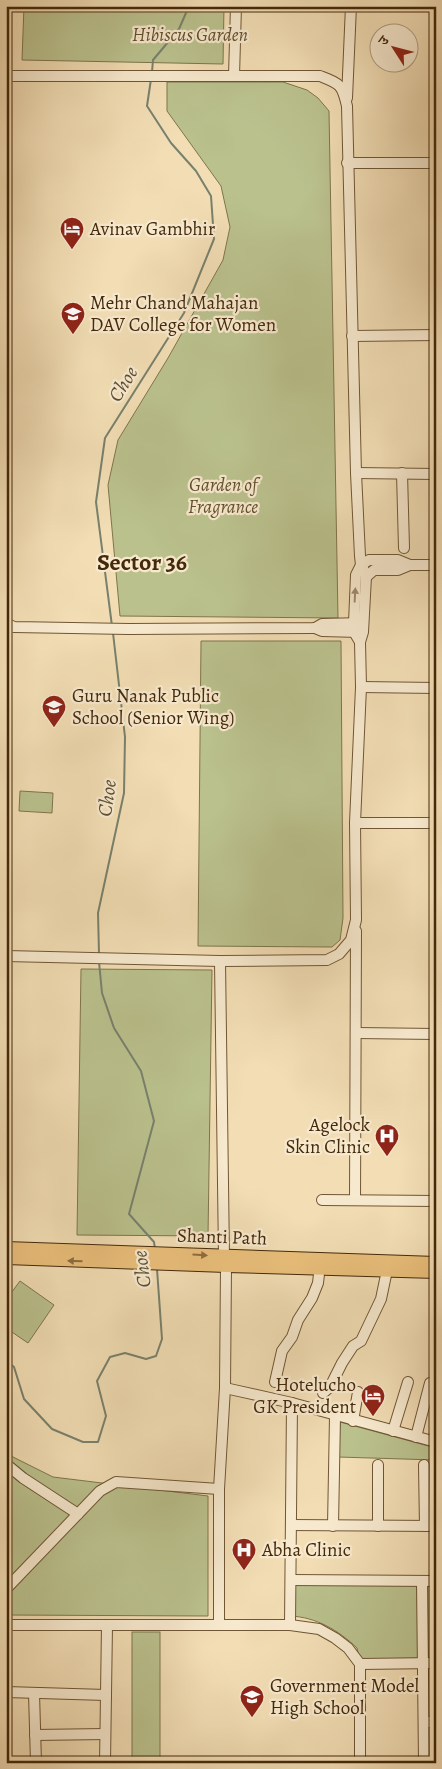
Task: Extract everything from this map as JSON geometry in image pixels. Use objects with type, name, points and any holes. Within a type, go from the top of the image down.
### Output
[{"type":"main road","name":"Shanti Path","points":[[6,1248],[123,1257],[436,1272]]},
{"type":"main road","name":"Shanti Path","points":[[6,1258],[123,1257]]},
{"type":"main road","name":"Shanti Path","points":[[225,1262],[436,1263]]},
{"type":"street","points":[[234,76],[236,6]]},
{"type":"street","points":[[351,6],[347,163],[356,474],[361,565],[367,576]]},
{"type":"street","points":[[431,6],[436,6]]},
{"type":"street","points":[[6,76],[320,76],[334,82],[343,90],[347,106]]},
{"type":"street","points":[[347,163],[436,163]]},
{"type":"street","points":[[352,336],[436,335]]},
{"type":"street","points":[[402,473],[404,548]]},
{"type":"street","points":[[356,474],[436,474]]},
{"type":"street","points":[[355,1200],[357,1033],[355,823],[361,687],[356,575],[361,565],[369,560],[398,560],[410,565]]},
{"type":"street","points":[[358,628],[365,581],[367,576],[374,570],[398,570],[410,565],[436,564]]},
{"type":"street","points":[[9,627],[90,629],[315,628],[322,624],[358,628]]},
{"type":"street","points":[[361,687],[436,688]]},
{"type":"street","points":[[355,823],[436,823]]},
{"type":"street","points":[[6,956],[220,961],[327,960],[339,954],[351,940],[356,920]]},
{"type":"street","points":[[219,1625],[219,1489],[225,1388],[220,961]]},
{"type":"street","points":[[357,1033],[436,1034]]},
{"type":"street","points":[[322,1200],[436,1201]]},
{"type":"street","points":[[274,1382],[282,1351],[292,1337],[298,1320],[312,1298],[318,1283],[319,1274]]},
{"type":"street","points":[[322,1393],[330,1387],[342,1362],[353,1346],[361,1341],[381,1299],[386,1275]]},
{"type":"street","points":[[394,1431],[408,1382]]},
{"type":"street","points":[[416,1437],[430,1383]]},
{"type":"street","points":[[225,1388],[292,1403],[436,1442]]},
{"type":"street","points":[[353,1420],[358,1392]]},
{"type":"street","points":[[290,1625],[292,1403]]},
{"type":"street","points":[[333,1526],[335,1416]]},
{"type":"street","points":[[6,1464],[23,1478],[78,1514]]},
{"type":"street","points":[[378,1464],[378,1526]]},
{"type":"street","points":[[424,1465],[425,1526]]},
{"type":"street","points":[[6,1589],[100,1491],[116,1482],[219,1489]]},
{"type":"street","points":[[291,1526],[436,1526]]},
{"type":"street","points":[[291,1580],[436,1581]]},
{"type":"street","points":[[422,1581],[424,1763]]},
{"type":"street","points":[[6,1627],[10,1625],[290,1625],[319,1629],[348,1648],[360,1664],[360,1763]]},
{"type":"street","points":[[105,1763],[107,1625]]},
{"type":"street","points":[[360,1664],[436,1663]]},
{"type":"street","points":[[6,1692],[106,1695]]},
{"type":"street","points":[[34,1693],[36,1763]]},
{"type":"street","points":[[424,1722],[436,1722]]},
{"type":"street","points":[[36,1735],[105,1734]]},
{"type":"green space","name":"Hibiscus Garden","points":[[24,6],[224,6],[223,64],[22,60]]},
{"type":"green space","name":"Garden of Fragrance","points":[[167,82],[283,82],[307,90],[318,98],[329,111],[338,618],[120,616],[108,485],[118,440],[168,358],[223,260],[230,227],[221,186],[167,111]]},
{"type":"green space","points":[[201,641],[341,641],[343,918],[340,940],[332,947],[198,946]]},
{"type":"green space","points":[[20,791],[53,793],[52,813],[19,811]]},
{"type":"green space","points":[[81,969],[212,970],[208,1236],[77,1235]]},
{"type":"green space","points":[[20,1281],[54,1305],[28,1343],[6,1328],[6,1300]]},
{"type":"green space","points":[[340,1422],[436,1448],[436,1460],[338,1457]]},
{"type":"green space","points":[[6,1449],[13,1457],[53,1477],[208,1496],[208,1616],[6,1615]]},
{"type":"green space","points":[[291,1580],[436,1581],[436,1663],[360,1664],[357,1648],[334,1630],[309,1619],[290,1616]]},
{"type":"green space","points":[[132,1632],[160,1632],[160,1763],[132,1763]]},
{"type":"waterway","name":"Choe","points":[[152,72],[153,60],[179,29],[189,6]]},
{"type":"waterway","name":"Choe","points":[[112,626],[96,502],[105,438],[184,313],[214,239],[211,196],[196,171],[171,143],[147,106],[151,79]]},
{"type":"waterway","name":"Choe","points":[[99,954],[98,913],[124,793],[125,737],[113,633]]},
{"type":"waterway","name":"Choe","points":[[99,962],[102,993],[114,1028],[141,1071],[154,1121],[129,1214],[154,1242],[155,1249]]},
{"type":"waterway","name":"Choe","points":[[6,1360],[14,1367],[24,1399],[52,1429],[83,1442],[98,1442],[106,1416],[97,1381],[110,1357],[125,1353],[146,1359],[156,1356],[162,1339],[157,1269]]},
{"type":"place","name":"Avinav Gambhir","points":[[72,250]]},
{"type":"place","name":"Mehr Chand Mahajan DAV College for Women","points":[[73,335]]},
{"type":"place","name":"Guru Nanak Public School (Senior Wing)","points":[[54,728]]},
{"type":"place","name":"Agelock Skin Clinic","points":[[387,1157]]},
{"type":"place","name":"Hotelucho GK President","points":[[373,1417]]},
{"type":"place","name":"Abha Clinic","points":[[244,1571]]},
{"type":"place","name":"Government Model High School","points":[[252,1718]]},
{"type":"district","name":"Sector 36","points":[[142,562]]}]
